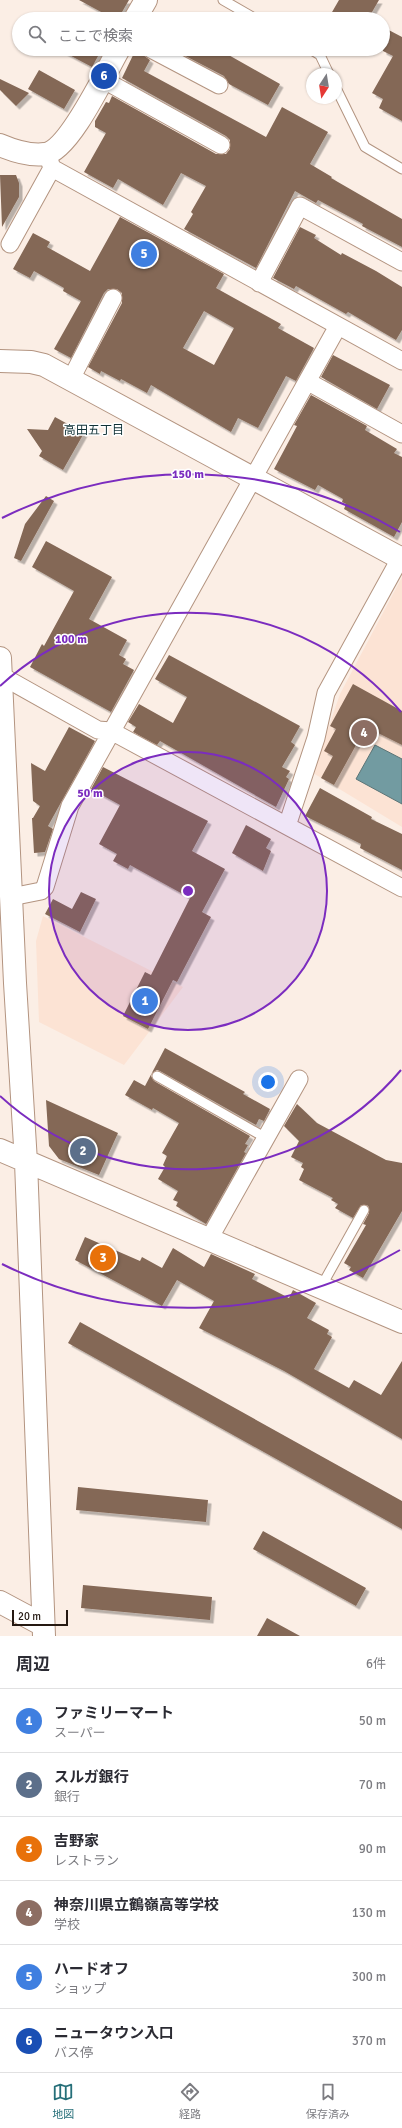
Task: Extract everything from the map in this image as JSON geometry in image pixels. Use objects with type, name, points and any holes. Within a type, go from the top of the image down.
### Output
[{"type":"street","points":[[139,12],[146,0]]},
{"type":"street","points":[[10,244],[49,161],[77,124],[115,56]]},
{"type":"street","points":[[164,56],[219,85]]},
{"type":"street","points":[[102,79],[221,145]]},
{"type":"street","points":[[0,145],[49,161],[259,283],[402,361]]},
{"type":"street","points":[[259,283],[300,206],[402,262]]},
{"type":"street","points":[[71,379],[113,298]]},
{"type":"street","points":[[11,897],[41,891],[45,887],[70,806],[338,326]]},
{"type":"street","points":[[0,361],[31,362],[44,366],[71,379],[253,479],[401,557],[326,693],[316,738],[287,826]]},
{"type":"street","points":[[314,385],[402,434]]},
{"type":"street","points":[[0,670],[98,730],[111,731],[402,888]]},
{"type":"street","points":[[0,670],[11,897],[6,924],[26,1162],[44,1631]]},
{"type":"street","points":[[209,1239],[299,1079]]},
{"type":"street","points":[[0,1150],[402,1322]]},
{"type":"street","points":[[0,1602],[44,1631]]},
{"type":"lane","points":[[223,0],[244,12]]},
{"type":"lane","points":[[320,56],[326,68]]},
{"type":"lane","points":[[342,100],[365,147],[402,169]]},
{"type":"lane","points":[[157,1076],[266,1138]]},
{"type":"lane","points":[[321,1287],[364,1210]]},
{"type":"shaded area","points":[[402,577],[402,827],[313,773],[340,694]]},
{"type":"shaded area","points":[[43,916],[183,987],[124,1065],[39,1022],[36,941]]},
{"type":"water","points":[[375,745],[402,759],[402,804],[356,779]]},
{"type":"building","points":[[79,0],[129,0],[122,12],[101,12]]},
{"type":"building","points":[[339,0],[379,0],[372,12],[332,12]]},
{"type":"building","points":[[390,31],[402,37],[402,121],[379,108],[383,99],[372,93],[393,56],[390,54]]},
{"type":"building","points":[[71,56],[98,56],[92,67]]},
{"type":"building","points":[[133,56],[144,56],[150,60],[144,71],[266,137],[282,107],[328,132],[310,164],[332,177],[331,178],[402,219],[402,247],[362,226],[363,224],[318,200],[316,203],[295,191],[256,268],[184,229],[193,214],[191,212],[206,186],[181,173],[163,205],[118,179],[113,188],[84,172],[106,133],[95,127],[95,121],[106,102],[109,103],[112,96],[216,154],[226,154],[230,149],[230,140],[226,136],[122,78]]},
{"type":"building","points":[[185,56],[230,56],[280,84],[268,105],[229,84],[224,76]]},
{"type":"building","points":[[39,70],[75,90],[64,109],[28,89]]},
{"type":"building","points":[[0,79],[29,93],[16,106],[0,90]]},
{"type":"building","points":[[0,175],[16,175],[19,183],[19,197],[2,227]]},
{"type":"building","points":[[120,217],[224,274],[216,288],[281,324],[278,328],[314,348],[296,381],[286,376],[258,428],[238,418],[231,432],[151,385],[147,393],[121,379],[120,381],[101,371],[100,374],[88,367],[122,303],[122,293],[117,289],[108,289],[104,293],[71,358],[54,349],[81,301],[63,291],[64,288],[34,271],[30,278],[13,269],[33,233],[50,242],[47,247],[90,271]],"holes":[[[204,311],[234,328],[214,365],[183,348]]]},
{"type":"building","points":[[300,227],[316,235],[314,238],[341,255],[342,253],[402,287],[402,330],[396,340],[348,312],[346,314],[296,286],[294,289],[273,278]]},
{"type":"building","points":[[333,355],[390,385],[377,409],[321,377]]},
{"type":"building","points":[[311,395],[367,426],[365,430],[397,449],[394,453],[402,457],[402,522],[394,537],[344,509],[346,504],[342,502],[343,499],[318,485],[315,490],[274,469],[297,426],[294,425]]},
{"type":"building","points":[[55,417],[84,433],[63,470],[39,456],[42,451],[27,429],[48,430]]},
{"type":"building","points":[[46,496],[54,501],[21,561],[14,558],[25,524]]},
{"type":"building","points":[[46,541],[112,577],[89,619],[127,640],[119,655],[126,659],[123,664],[134,670],[111,712],[30,667],[42,644],[44,646],[74,591],[32,567]]},
{"type":"building","points":[[169,655],[300,726],[291,742],[295,745],[282,767],[290,771],[286,777],[289,779],[276,807],[160,741],[157,745],[133,732],[136,727],[128,722],[139,704],[173,723],[187,697],[155,679]]},
{"type":"building","points":[[353,684],[402,711],[402,745],[366,727],[334,785],[321,778],[333,756],[324,751],[336,729],[330,726]]},
{"type":"building","points":[[69,727],[95,741],[48,826],[53,829],[45,852],[34,853],[32,818],[40,806],[33,801],[31,763],[45,771]]},
{"type":"building","points":[[103,767],[208,821],[192,851],[225,869],[202,912],[211,917],[177,982],[173,980],[148,1029],[123,1016],[145,972],[151,975],[190,898],[130,865],[128,869],[113,861],[117,854],[99,844],[120,805],[91,789]]},
{"type":"building","points":[[320,788],[372,817],[371,819],[402,834],[402,870],[360,848],[361,844],[305,816]]},
{"type":"building","points":[[246,825],[271,839],[266,848],[271,851],[263,871],[232,853]]},
{"type":"building","points":[[81,892],[96,899],[80,932],[45,914],[53,899],[72,909]]},
{"type":"building","points":[[165,1048],[245,1092],[243,1094],[270,1109],[264,1121],[259,1119],[256,1125],[160,1071],[157,1070],[152,1073],[151,1076],[154,1081],[250,1136],[245,1144],[248,1145],[244,1152],[246,1153],[206,1224],[176,1206],[178,1202],[173,1200],[178,1191],[158,1179],[165,1167],[163,1165],[167,1156],[162,1153],[179,1123],[153,1108],[152,1110],[125,1095],[134,1080],[145,1086]]},
{"type":"building","points":[[46,1100],[118,1133],[99,1175],[59,1159],[49,1146]]},
{"type":"building","points":[[297,1104],[317,1123],[386,1160],[402,1163],[402,1211],[363,1278],[349,1270],[351,1267],[344,1263],[366,1225],[363,1224],[369,1213],[369,1207],[367,1205],[361,1205],[353,1218],[335,1208],[338,1204],[331,1200],[333,1198],[299,1180],[304,1169],[301,1167],[303,1163],[291,1157],[299,1141],[284,1126]]},
{"type":"building","points":[[85,1237],[140,1261],[142,1257],[162,1268],[173,1248],[204,1267],[211,1254],[255,1274],[252,1279],[289,1298],[293,1290],[316,1303],[307,1318],[329,1330],[327,1334],[332,1337],[314,1369],[349,1388],[354,1380],[381,1395],[402,1361],[402,1439],[284,1371],[199,1328],[214,1301],[177,1280],[162,1306],[75,1260]]},
{"type":"building","points":[[80,1322],[402,1501],[402,1529],[68,1343]]},
{"type":"building","points":[[78,1487],[208,1500],[206,1522],[76,1510]]},
{"type":"building","points":[[263,1531],[366,1588],[356,1606],[253,1549]]},
{"type":"building","points":[[83,1585],[212,1597],[210,1620],[81,1608]]},
{"type":"building","points":[[267,1618],[300,1636],[257,1636]]},
{"type":"place","name":"ニュータウン入口","points":[[104,76]]},
{"type":"place","name":"ハードオフ","points":[[144,254]]},
{"type":"place","name":"神奈川県立鶴嶺高等学校","points":[[364,733]]},
{"type":"place","name":"ファミリーマート","points":[[145,1001]]},
{"type":"place","name":"スルガ銀行","points":[[83,1151]]},
{"type":"place","name":"吉野家","points":[[103,1258]]},
{"type":"district","name":"高田五丁目","points":[[94,430]]}]
